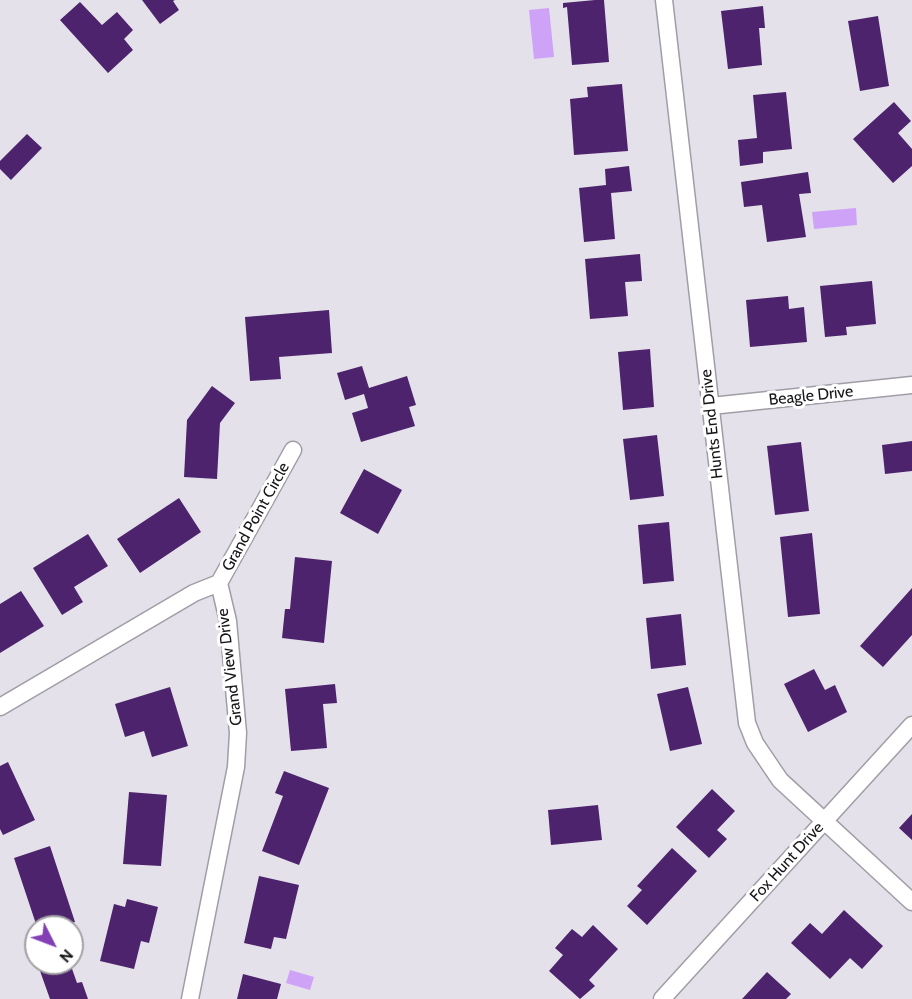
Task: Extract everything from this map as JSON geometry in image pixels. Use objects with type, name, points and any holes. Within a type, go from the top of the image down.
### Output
[{"type":"street","name":"Hunts End Drive","points":[[664,0],[747,723],[755,743],[780,780],[912,902]]},
{"type":"street","name":"Beagle Drive","points":[[711,406],[912,385]]},
{"type":"street","name":"Grand Point Circle","points":[[219,584],[293,450]]},
{"type":"street","name":"Grand View Drive","points":[[0,707],[194,593],[219,584],[228,621],[238,733],[236,767],[190,999]]},
{"type":"street","name":"Fox Hunt Drive","points":[[662,999],[912,725]]},
{"type":"shaded area","points":[[549,8],[554,57],[534,59],[529,10]]},
{"type":"shaded area","points":[[856,208],[857,225],[814,229],[812,212]]},
{"type":"shaded area","points":[[290,970],[314,977],[310,990],[286,983]]},
{"type":"building","points":[[142,0],[175,0],[173,1],[179,10],[160,24]]},
{"type":"building","points":[[604,0],[609,62],[572,65],[567,7],[563,8],[563,3]]},
{"type":"building","points":[[80,2],[102,25],[117,12],[133,30],[124,39],[133,50],[108,73],[60,20]]},
{"type":"building","points":[[763,6],[765,28],[759,28],[762,65],[728,69],[721,11]]},
{"type":"building","points":[[878,16],[889,86],[860,91],[848,21]]},
{"type":"building","points":[[622,84],[628,151],[574,155],[570,99],[588,97],[587,87]]},
{"type":"building","points":[[786,92],[792,149],[763,152],[763,163],[740,166],[738,140],[757,138],[753,95]]},
{"type":"building","points":[[894,102],[911,121],[898,133],[912,149],[912,166],[893,183],[853,139]]},
{"type":"building","points":[[27,134],[42,148],[11,180],[0,169],[0,161]]},
{"type":"building","points":[[629,166],[632,191],[611,193],[615,239],[584,242],[579,188],[606,185],[605,169]]},
{"type":"building","points":[[808,172],[811,193],[799,194],[806,237],[767,242],[762,205],[744,207],[741,182]]},
{"type":"building","points":[[640,254],[642,281],[625,282],[628,316],[590,319],[585,259]]},
{"type":"building","points":[[872,281],[876,324],[846,327],[847,335],[825,337],[820,286]]},
{"type":"building","points":[[788,296],[789,309],[804,307],[807,342],[750,347],[746,300]]},
{"type":"building","points":[[329,310],[332,353],[279,357],[281,379],[250,381],[245,317]]},
{"type":"building","points":[[650,349],[654,407],[623,410],[618,352]]},
{"type":"building","points":[[362,366],[369,388],[407,376],[416,405],[409,407],[415,426],[361,442],[352,413],[368,408],[364,394],[345,400],[337,373]]},
{"type":"building","points":[[212,386],[235,403],[220,423],[217,479],[184,477],[187,420]]},
{"type":"building","points":[[657,435],[664,496],[630,500],[623,439]]},
{"type":"building","points":[[912,441],[912,471],[885,474],[882,445]]},
{"type":"building","points":[[801,442],[809,511],[775,515],[767,446]]},
{"type":"building","points":[[364,469],[402,490],[378,534],[340,513]]},
{"type":"building","points":[[179,498],[201,532],[140,573],[117,539]]},
{"type":"building","points":[[669,522],[674,581],[643,584],[638,525]]},
{"type":"building","points":[[812,533],[820,614],[788,617],[780,537]]},
{"type":"building","points":[[88,534],[108,566],[74,587],[83,602],[62,615],[33,568]]},
{"type":"building","points":[[295,557],[332,561],[324,643],[282,638],[285,609],[290,609]]},
{"type":"building","points":[[912,588],[912,635],[883,667],[860,646]]},
{"type":"building","points":[[21,591],[44,626],[0,653],[0,604]]},
{"type":"building","points":[[681,614],[686,665],[651,669],[646,618]]},
{"type":"building","points":[[814,669],[825,690],[835,685],[847,712],[808,732],[784,684]]},
{"type":"building","points":[[335,684],[337,703],[323,704],[327,748],[291,751],[285,689]]},
{"type":"building","points":[[170,687],[188,746],[152,757],[144,731],[125,737],[115,704]]},
{"type":"building","points":[[688,687],[702,744],[670,751],[657,694]]},
{"type":"building","points":[[8,762],[35,820],[3,835],[0,829],[0,766]]},
{"type":"building","points":[[284,771],[329,788],[299,865],[262,851],[283,796],[275,793]]},
{"type":"building","points":[[712,789],[735,811],[717,830],[727,839],[709,858],[676,827]]},
{"type":"building","points":[[129,792],[167,795],[161,866],[123,864]]},
{"type":"building","points":[[598,805],[602,840],[551,845],[548,810]]},
{"type":"building","points":[[912,814],[912,840],[899,828]]},
{"type":"building","points":[[50,846],[73,915],[33,915],[14,858]]},
{"type":"building","points":[[672,848],[697,871],[647,925],[627,906],[642,890],[637,886]]},
{"type":"building","points":[[259,876],[299,885],[286,939],[274,937],[271,949],[244,943]]},
{"type":"building","points":[[127,899],[158,907],[149,943],[141,941],[134,969],[100,961],[114,904],[125,907]]},
{"type":"building","points":[[844,910],[883,946],[862,969],[850,958],[830,979],[791,943],[810,923],[822,934]]},
{"type":"building","points":[[593,925],[618,949],[589,980],[595,986],[580,999],[549,971],[563,955],[555,948],[572,929],[582,937]]},
{"type":"building","points":[[767,972],[791,994],[786,999],[742,999]]},
{"type":"building","points":[[243,974],[281,984],[277,999],[237,999]]},
{"type":"building","points":[[41,975],[74,975],[77,983],[82,982],[88,999],[50,999]]}]
